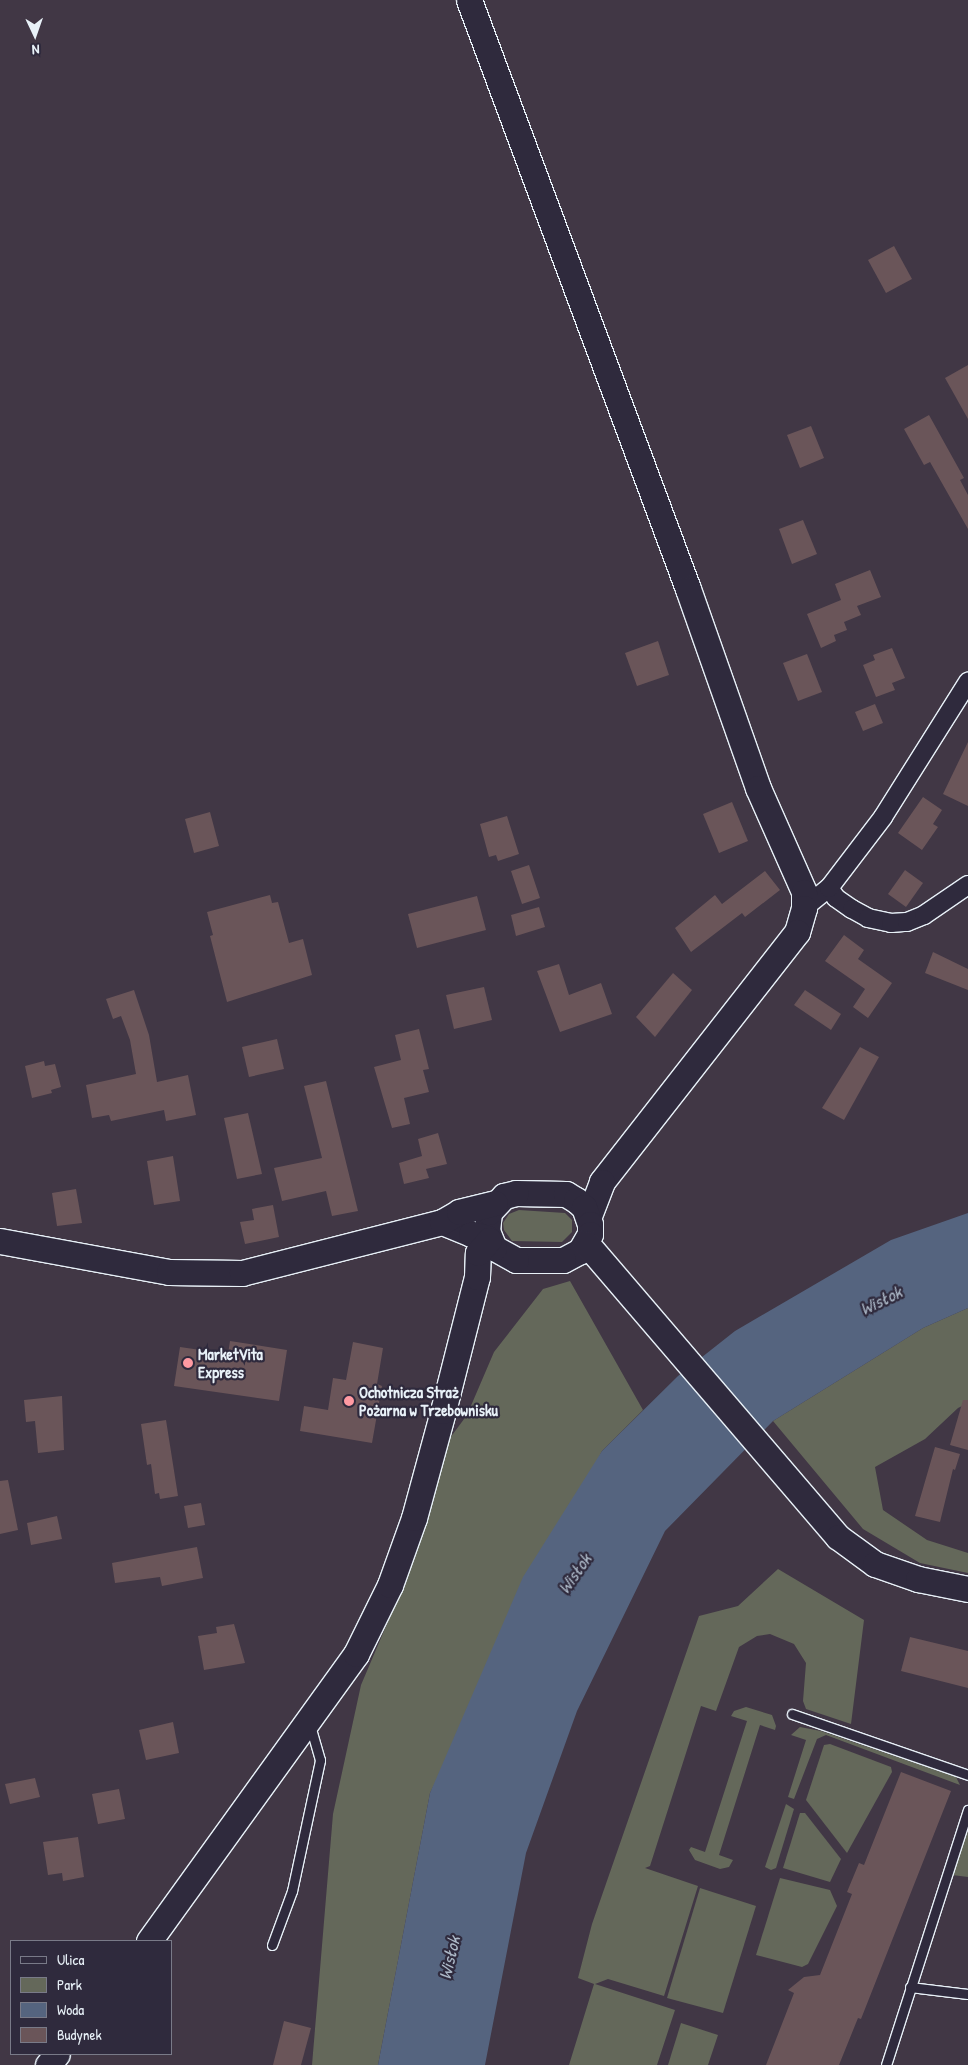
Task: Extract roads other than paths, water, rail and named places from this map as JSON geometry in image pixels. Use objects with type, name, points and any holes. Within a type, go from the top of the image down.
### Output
[{"type":"street","points":[[469,0],[688,589],[758,788],[796,868],[804,892],[804,908],[797,932],[602,1182],[589,1216],[586,1243],[573,1256],[563,1260],[509,1258],[494,1248],[489,1239],[487,1219],[495,1203]]},
{"type":"street","points":[[804,908],[829,888],[883,817],[968,682]]},
{"type":"street","points":[[829,888],[836,898],[868,918],[891,923],[907,922],[924,915],[968,885]]},
{"type":"street","points":[[0,1241],[169,1272],[217,1275],[267,1268],[442,1222],[458,1212],[495,1203],[516,1193],[566,1194],[602,1182]]},
{"type":"street","points":[[566,1194],[584,1208],[589,1216]]},
{"type":"street","points":[[442,1222],[489,1239]]},
{"type":"street","points":[[150,1940],[310,1721],[356,1654],[390,1585],[414,1518],[477,1277],[478,1253],[489,1239]]},
{"type":"street","points":[[586,1243],[622,1283],[790,1483],[855,1552],[875,1564],[918,1579],[968,1589]]},
{"type":"street","points":[[477,1277],[509,1258]]},
{"type":"street","points":[[48,2065],[56,2055]]},
{"type":"lane","points":[[792,1714],[968,1775]]},
{"type":"lane","points":[[272,1945],[292,1891],[320,1760],[310,1721]]},
{"type":"lane","points":[[886,2065],[968,1810]]},
{"type":"lane","points":[[910,1987],[968,1994]]},
{"type":"water","name":"Wisłok","points":[[968,1213],[968,1308],[923,1328],[773,1421],[665,1531],[577,1711],[526,1853],[485,2065],[378,2065],[430,1793],[523,1577],[602,1451],[678,1376],[735,1331],[891,1240]]},
{"type":"place","name":"MarketVita Express","points":[[188,1363]]},
{"type":"place","name":"Ochotnicza Straż Pożarna w Trzebownisku","points":[[349,1401]]}]
